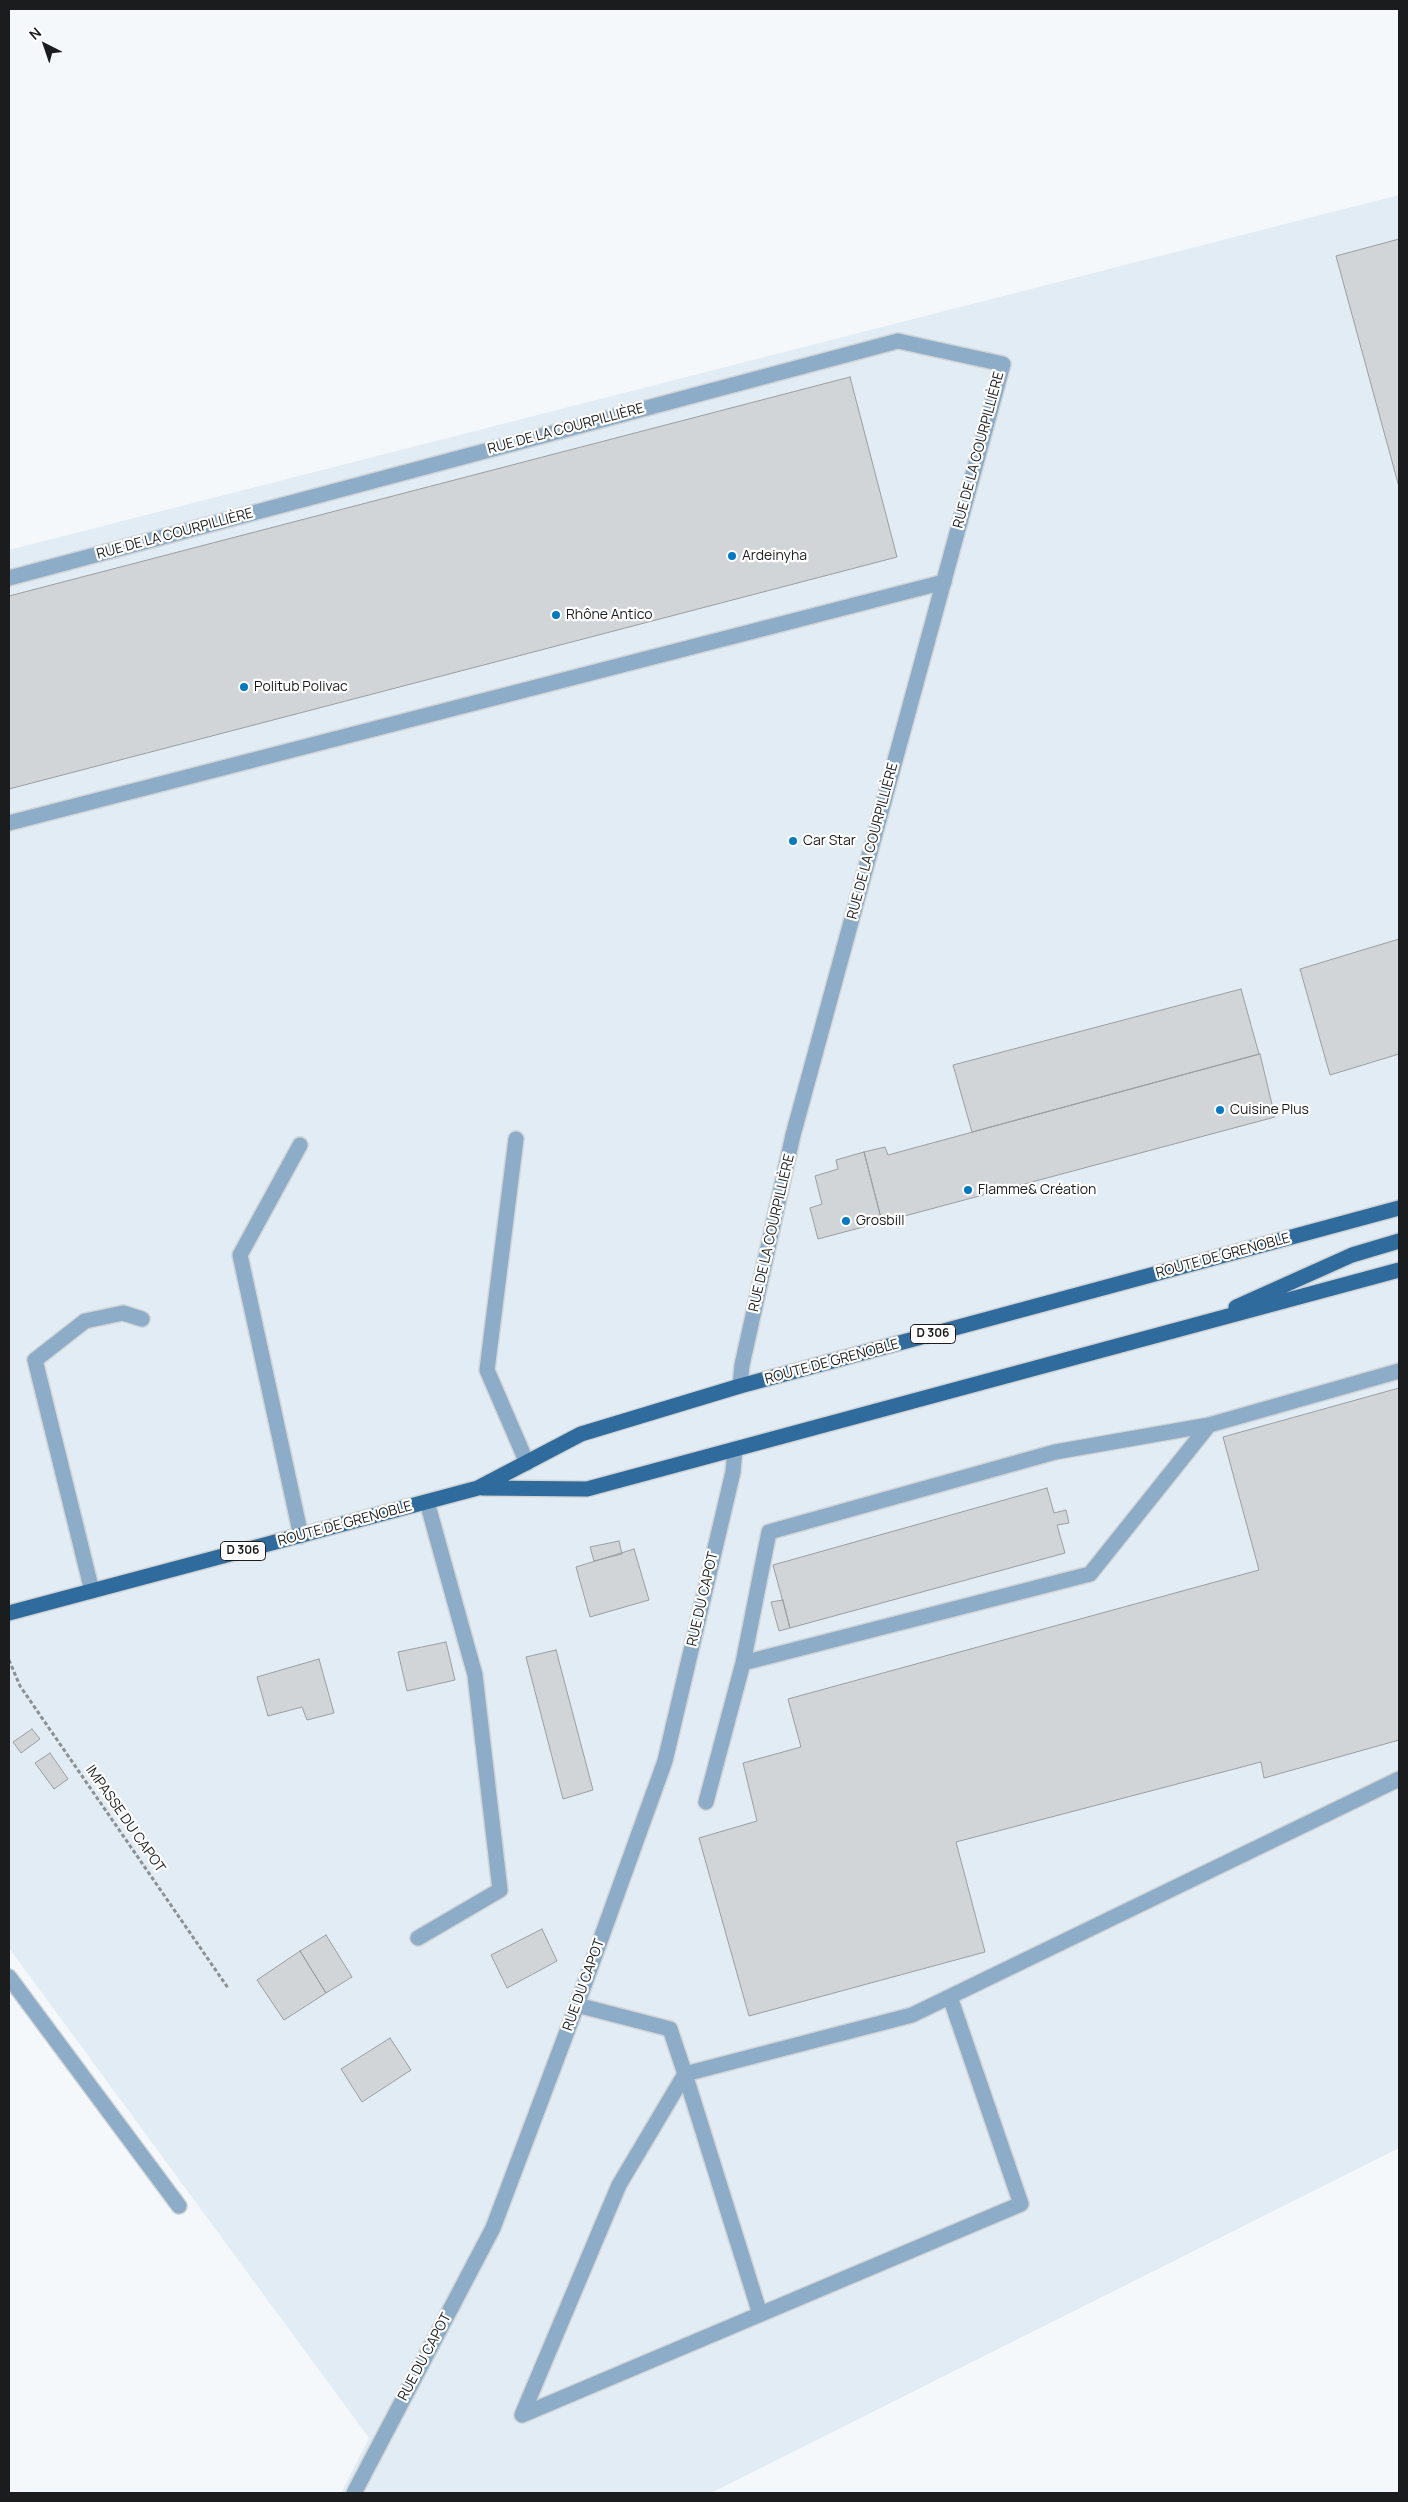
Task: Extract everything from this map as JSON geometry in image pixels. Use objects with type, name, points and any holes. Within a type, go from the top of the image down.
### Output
[{"type":"main road","name":"ROUTE DE GRENOBLE","points":[[9,1613],[478,1488],[581,1434],[740,1386],[1399,1208]]},
{"type":"main road","points":[[1191,1327],[1352,1255],[1399,1241]]},
{"type":"main road","name":"ROUTE DE GRENOBLE","points":[[478,1488],[587,1489],[1399,1270]]},
{"type":"street","name":"RUE DE LA COURPILLIÈRE","points":[[9,578],[898,341],[1003,364],[793,1135],[742,1365],[740,1386]]},
{"type":"street","points":[[9,822],[944,582]]},
{"type":"street","points":[[516,1139],[487,1370],[527,1463]]},
{"type":"street","points":[[300,1145],[240,1255],[301,1536]]},
{"type":"street","points":[[92,1591],[35,1360],[85,1322],[122,1313],[142,1318]]},
{"type":"street","points":[[706,1802],[743,1663],[769,1532],[1055,1452],[1208,1425],[1399,1371]]},
{"type":"street","points":[[743,1663],[1090,1574],[1208,1425]]},
{"type":"street","name":"RUE DU CAPOT","points":[[354,2493],[493,2228],[577,2005],[665,1761],[733,1472],[735,1449]]},
{"type":"street","points":[[418,1938],[500,1890],[476,1675],[427,1502]]},
{"type":"street","points":[[950,1997],[1021,2204],[522,2415],[620,2185],[685,2074],[912,2015],[1399,1779]]},
{"type":"street","points":[[9,1977],[179,2206]]},
{"type":"street","points":[[577,2005],[670,2029],[760,2314]]},
{"type":"path","name":"IMPASSE DU CAPOT","points":[[9,1660],[20,1686],[228,1988]]},
{"type":"shaded area","points":[[1399,195],[1399,2148],[711,2493],[341,2493],[369,2438],[9,1948],[9,550]]},
{"type":"building","points":[[1399,239],[1399,487],[1336,256]]},
{"type":"building","points":[[850,377],[897,557],[9,789],[9,596]]},
{"type":"building","points":[[1399,939],[1399,1054],[1330,1075],[1300,969]]},
{"type":"building","points":[[1241,989],[1259,1054],[972,1132],[953,1065]]},
{"type":"building","points":[[1260,1054],[1275,1117],[882,1222],[864,1152],[885,1147],[888,1155]]},
{"type":"building","points":[[864,1152],[882,1222],[818,1239],[810,1208],[822,1204],[815,1176],[838,1169],[836,1160]]},
{"type":"building","points":[[1399,1388],[1399,1740],[1264,1778],[1261,1762],[956,1842],[985,1952],[749,2016],[699,1838],[757,1821],[743,1763],[801,1747],[788,1699],[1259,1570],[1223,1437]]},
{"type":"building","points":[[1047,1488],[1054,1513],[1066,1510],[1069,1523],[1057,1525],[1065,1553],[790,1628],[773,1565]]},
{"type":"building","points":[[619,1541],[622,1554],[594,1561],[590,1547]]},
{"type":"building","points":[[634,1549],[649,1600],[590,1617],[576,1567]]},
{"type":"building","points":[[783,1600],[790,1628],[779,1631],[771,1602]]},
{"type":"building","points":[[446,1642],[455,1680],[407,1691],[398,1652]]},
{"type":"building","points":[[556,1650],[593,1790],[563,1799],[526,1657]]},
{"type":"building","points":[[319,1659],[334,1713],[307,1720],[302,1707],[268,1716],[257,1677]]},
{"type":"building","points":[[32,1729],[40,1739],[21,1753],[13,1742]]},
{"type":"building","points":[[50,1753],[68,1779],[54,1789],[35,1763]]},
{"type":"building","points":[[542,1929],[557,1961],[507,1988],[491,1955]]},
{"type":"building","points":[[326,1935],[352,1977],[326,1993],[300,1951]]},
{"type":"building","points":[[300,1951],[326,1993],[284,2020],[257,1980]]},
{"type":"building","points":[[390,2038],[411,2070],[362,2102],[341,2069]]},
{"type":"place","name":"Ardeinyha","points":[[732,556]]},
{"type":"place","name":"Rhône Antico","points":[[556,615]]},
{"type":"place","name":"Politub Polivac","points":[[244,687]]},
{"type":"place","name":"Car Star","points":[[793,841]]},
{"type":"place","name":"Cuisine Plus","points":[[1220,1110]]},
{"type":"place","name":"Flamme& Création","points":[[968,1190]]},
{"type":"place","name":"Grosbill","points":[[846,1221]]}]
